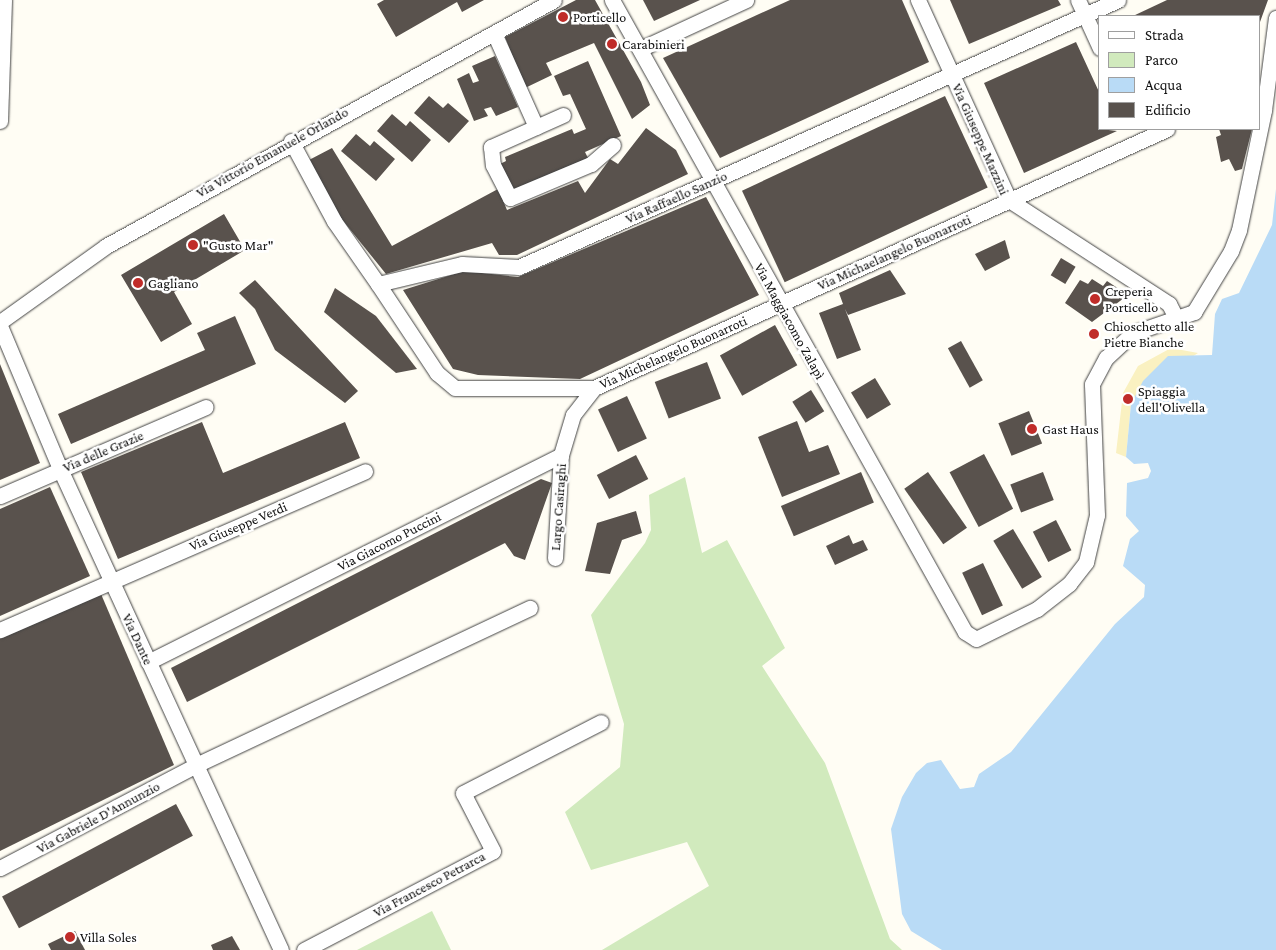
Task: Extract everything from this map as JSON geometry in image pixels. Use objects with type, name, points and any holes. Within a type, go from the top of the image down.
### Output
[{"type":"street","points":[[0,121],[4,0]]},
{"type":"street","points":[[2,24],[13,0]]},
{"type":"street","name":"Via Vittorio Emanuele Orlando","points":[[0,322],[106,246],[291,141],[554,0]]},
{"type":"street","name":"Via Maggiacomo Zalapì","points":[[612,0],[780,304],[973,638],[1037,609],[1078,574],[1095,534],[1090,398],[1098,372],[1133,333],[1176,318]]},
{"type":"street","points":[[640,50],[746,0]]},
{"type":"street","name":"Via Giuseppe Mazzini","points":[[918,0],[1008,200],[1169,304],[1176,318]]},
{"type":"street","points":[[1078,0],[1098,44]]},
{"type":"street","name":"Via Raffaello Sanzio","points":[[378,284],[462,264],[519,267],[1118,0]]},
{"type":"street","points":[[1261,120],[1267,91],[1276,18]]},
{"type":"street","points":[[494,33],[536,127]]},
{"type":"street","points":[[563,115],[491,147],[493,166],[510,198],[591,164],[612,145]]},
{"type":"street","points":[[1008,200],[1139,134],[1161,130]]},
{"type":"street","points":[[1176,318],[1194,312],[1236,241],[1259,130]]},
{"type":"street","points":[[291,141],[334,221],[378,284]]},
{"type":"street","name":"Via Michaelangelo Buonarroti","points":[[780,304],[1008,200]]},
{"type":"street","name":"Via Michelangelo Buonarroti","points":[[378,284],[436,373],[454,388],[594,388],[780,304]]},
{"type":"street","name":"Via Dante","points":[[0,326],[60,469],[280,950]]},
{"type":"street","points":[[561,455],[573,415],[594,388]]},
{"type":"street","name":"Via delle Grazie","points":[[0,496],[206,407]]},
{"type":"street","name":"Largo Casiraghi","points":[[555,558],[561,455]]},
{"type":"street","name":"Via Giacomo Puccini","points":[[148,662],[561,455]]},
{"type":"street","name":"Via Giuseppe Verdi","points":[[0,630],[366,472]]},
{"type":"street","name":"Via Gabriele D'Annunzio","points":[[0,868],[196,765],[530,608]]},
{"type":"street","name":"Via Francesco Petrarca","points":[[304,950],[493,851],[463,793],[601,722]]},
{"type":"green space","points":[[685,477],[702,553],[727,540],[785,648],[762,666],[825,763],[890,939],[902,950],[602,950],[709,886],[687,842],[591,870],[565,812],[620,767],[624,724],[591,615],[645,543],[651,530],[649,495]]},
{"type":"green space","points":[[432,911],[451,950],[357,950]]},
{"type":"sand","name":"Spiaggia dell'Olivella","points":[[1171,348],[1198,353],[1138,392],[1131,404],[1126,457],[1116,453],[1123,393],[1138,366]]},
{"type":"water","points":[[1276,189],[1276,950],[942,950],[911,931],[902,914],[891,829],[902,797],[916,773],[927,763],[941,760],[960,789],[974,787],[979,774],[1011,752],[1115,624],[1144,597],[1145,585],[1123,566],[1130,539],[1139,531],[1126,516],[1127,483],[1148,478],[1151,471],[1148,463],[1134,464],[1126,457],[1131,404],[1143,381],[1168,356],[1212,355],[1215,314],[1222,299],[1239,293],[1272,225]]},
{"type":"building","points":[[384,0],[484,0],[462,12],[457,2],[396,37],[377,4]]},
{"type":"building","points":[[576,0],[595,0],[641,82],[650,105],[632,119],[594,43],[546,63],[552,75],[525,88],[505,37]]},
{"type":"building","points":[[643,0],[700,0],[654,21]]},
{"type":"building","points":[[790,0],[902,0],[929,62],[720,158],[663,58]]},
{"type":"building","points":[[950,0],[1058,0],[1061,5],[969,44]]},
{"type":"building","points":[[1167,0],[1268,0],[1261,19],[1261,15],[1135,15]]},
{"type":"building","points":[[1076,42],[1098,90],[1098,130],[1117,131],[1024,173],[984,83]]},
{"type":"building","points":[[495,56],[518,107],[496,116],[491,107],[484,109],[488,116],[474,121],[457,79],[469,73],[473,83],[479,81],[472,66]]},
{"type":"building","points":[[588,61],[621,136],[585,152],[588,158],[511,191],[500,164],[506,161],[505,157],[572,129],[574,134],[586,129],[570,94],[563,96],[554,76]]},
{"type":"building","points":[[429,96],[443,108],[448,103],[469,121],[449,143],[414,113]]},
{"type":"building","points":[[945,96],[988,188],[785,282],[742,191]]},
{"type":"building","points":[[392,114],[406,126],[410,121],[431,140],[412,162],[377,131]]},
{"type":"building","points":[[646,128],[676,150],[688,174],[517,255],[499,255],[492,243],[386,274],[336,212],[309,160],[332,148],[392,246],[498,189],[507,210],[578,181],[585,193],[610,159],[618,164]]},
{"type":"building","points":[[1219,130],[1252,130],[1242,169],[1235,171],[1229,159],[1221,162],[1216,137],[1221,135]]},
{"type":"building","points":[[356,134],[370,146],[374,141],[395,159],[376,181],[341,151]]},
{"type":"building","points":[[706,197],[759,295],[580,379],[478,375],[453,369],[403,290],[464,271],[518,277]]},
{"type":"building","points":[[224,214],[245,250],[174,292],[192,324],[161,342],[121,275]]},
{"type":"building","points":[[1005,240],[1010,258],[985,271],[975,254]]},
{"type":"building","points":[[1061,258],[1076,267],[1065,284],[1051,275]]},
{"type":"building","points":[[890,270],[906,294],[848,315],[845,309],[861,350],[837,359],[819,313],[843,304],[839,293]]},
{"type":"building","name":"Creperia Porticello","points":[[1092,279],[1103,286],[1107,281],[1128,295],[1092,322],[1065,303],[1080,280],[1088,284]]},
{"type":"building","points":[[255,280],[358,391],[345,403],[275,350],[255,309],[239,293]]},
{"type":"building","points":[[335,288],[376,316],[417,369],[396,373],[324,312]]},
{"type":"building","points":[[235,316],[256,364],[71,444],[58,414],[205,350],[197,333]]},
{"type":"building","points":[[775,325],[797,365],[742,396],[720,356]]},
{"type":"building","points":[[1092,328],[1096,328],[1100,334],[1096,340],[1092,340],[1088,336],[1088,332]]},
{"type":"building","points":[[961,341],[983,380],[970,388],[948,348]]},
{"type":"building","points":[[707,362],[721,398],[669,418],[655,382]]},
{"type":"building","points":[[0,364],[40,463],[0,480]]},
{"type":"building","points":[[875,378],[891,405],[867,419],[851,392]]},
{"type":"building","points":[[811,390],[824,411],[806,423],[792,402]]},
{"type":"building","points":[[627,396],[647,439],[618,452],[598,410]]},
{"type":"building","points":[[1029,411],[1042,443],[1012,456],[998,423]]},
{"type":"building","points":[[797,421],[809,452],[828,445],[840,474],[782,497],[758,437]]},
{"type":"building","points":[[202,422],[223,473],[345,422],[360,458],[118,559],[81,472]]},
{"type":"building","points":[[984,454],[1013,509],[979,527],[950,472]]},
{"type":"building","points":[[636,455],[648,479],[609,499],[597,475]]},
{"type":"building","points":[[861,472],[874,502],[794,536],[781,506]]},
{"type":"building","points":[[928,472],[967,528],[943,544],[904,489]]},
{"type":"building","points":[[1043,472],[1054,500],[1021,513],[1010,485]]},
{"type":"building","points":[[541,479],[552,483],[525,560],[514,556],[505,543],[187,702],[171,668]]},
{"type":"building","points":[[50,487],[90,576],[0,616],[0,509]]},
{"type":"building","points":[[636,511],[642,533],[622,540],[610,574],[585,571],[597,523]]},
{"type":"building","points":[[1056,520],[1071,550],[1048,562],[1033,532]]},
{"type":"building","points":[[1013,529],[1042,577],[1022,589],[993,541]]},
{"type":"building","points":[[849,535],[853,544],[863,540],[868,550],[835,565],[826,546]]},
{"type":"building","points":[[983,563],[1003,606],[982,615],[962,573]]},
{"type":"building","points":[[101,594],[174,765],[0,851],[0,639]]},
{"type":"building","points":[[176,804],[193,836],[19,928],[2,896]]},
{"type":"building","name":"Villa Soles","points":[[75,931],[85,950],[51,950],[48,944]]},
{"type":"building","points":[[232,936],[240,950],[213,950],[211,945]]},
{"type":"place","name":"Porticello","points":[[563,17]]},
{"type":"place","name":"Carabinieri","points":[[612,44]]},
{"type":"place","name":"\"Gusto Mar\"","points":[[193,245]]},
{"type":"place","name":"Gagliano","points":[[138,283]]},
{"type":"place","name":"Creperia Porticello","points":[[1095,299]]},
{"type":"place","name":"Chioschetto alle Pietre Bianche","points":[[1094,334]]},
{"type":"place","name":"Spiaggia dell'Olivella","points":[[1128,399]]},
{"type":"place","name":"Gast Haus","points":[[1032,429]]},
{"type":"place","name":"Villa Soles","points":[[70,937]]}]
